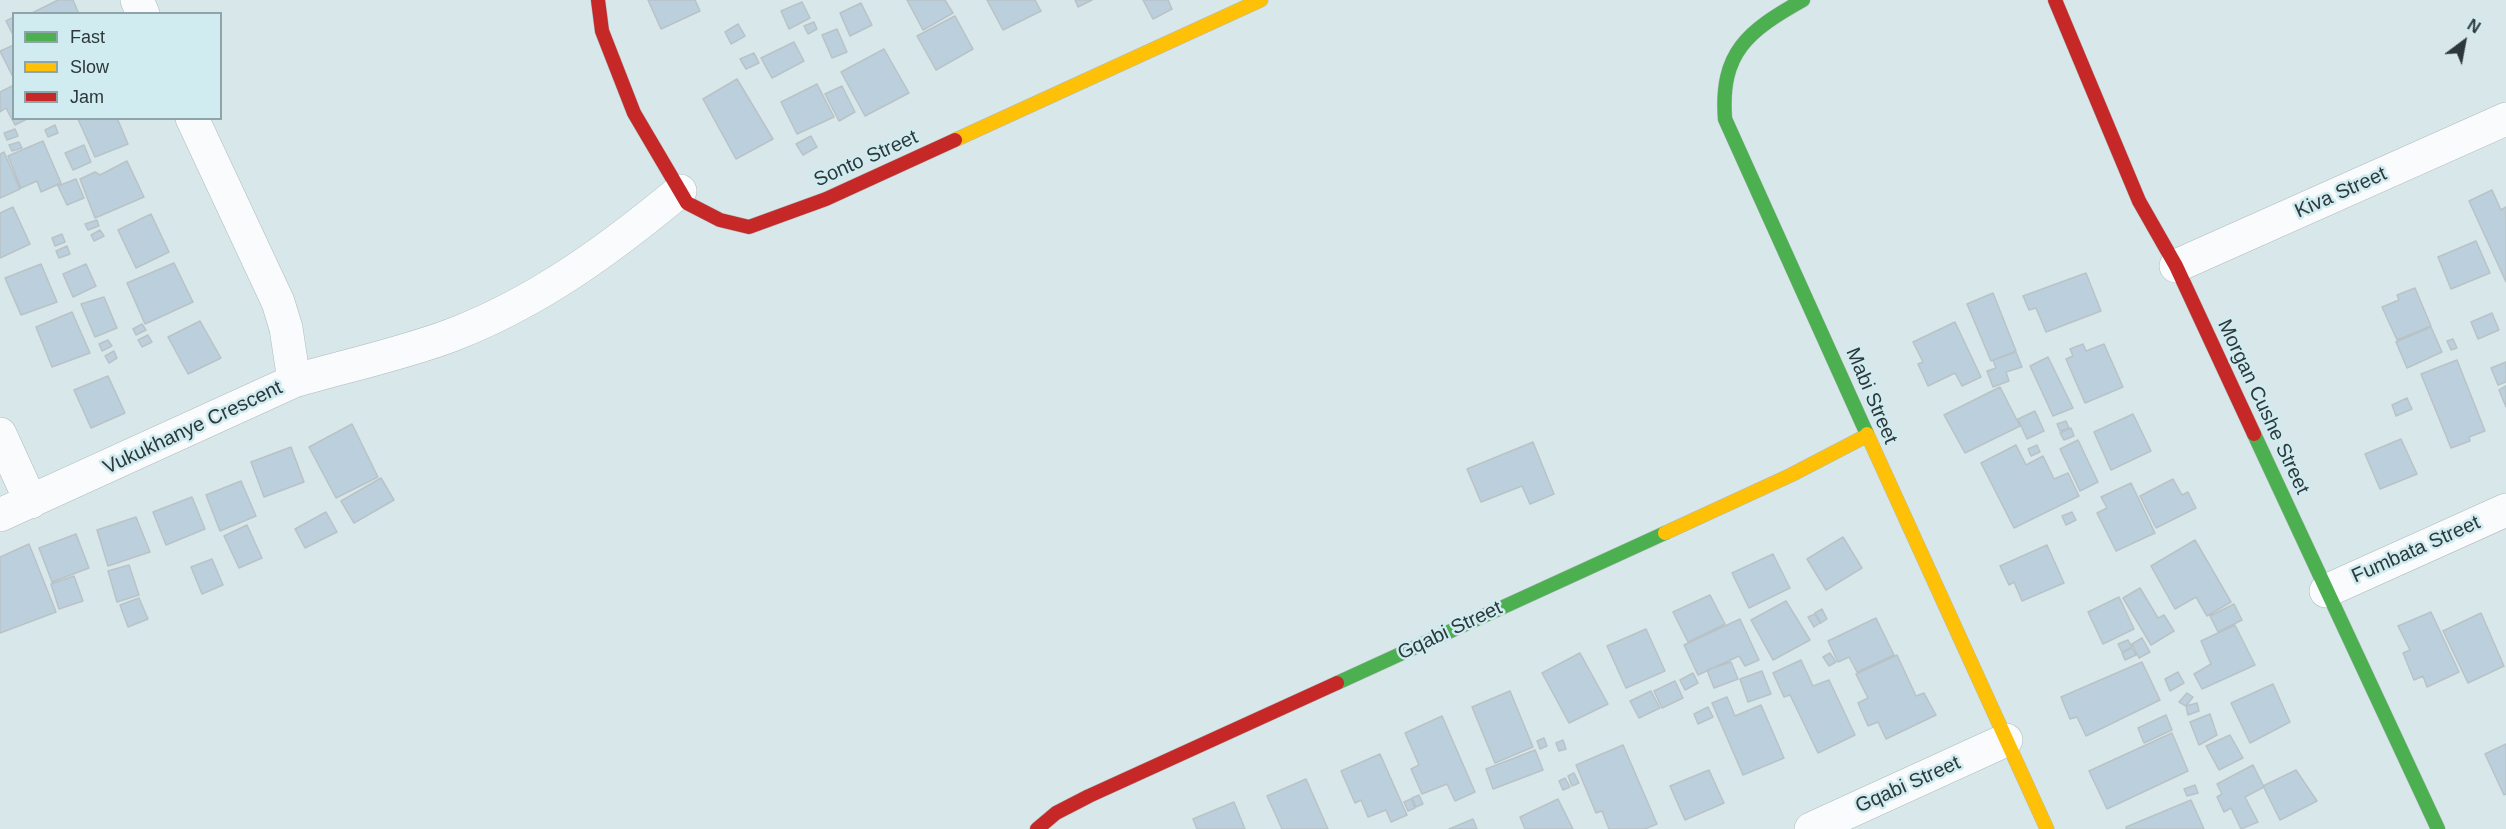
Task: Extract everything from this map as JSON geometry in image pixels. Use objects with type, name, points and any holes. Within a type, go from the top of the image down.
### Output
[{"type":"street","name":"Sonto Street","points":[[598,0],[602,31],[634,113],[687,203],[720,220],[749,227],[826,199],[1261,0]]},
{"type":"street","name":"Mabi Street","points":[[1803,0],[1774,16],[1741,44],[1729,63],[1721,97],[1725,119],[1829,346],[1866,436],[2047,829]]},
{"type":"street","name":"Morgan Cushe Street","points":[[2055,0],[2139,201],[2176,266],[2438,829]]},
{"type":"street","name":"Kiva Street","points":[[2176,266],[2506,119]]},
{"type":"street","name":"Vukukhanye Crescent","points":[[0,515],[294,381],[278,302],[193,120]]},
{"type":"street","points":[[294,381],[452,335],[521,303],[576,272],[626,236],[680,191]]},
{"type":"street","points":[[0,434],[32,502]]},
{"type":"street","name":"Gqabi Street","points":[[1037,829],[1056,813],[1089,796],[1791,475],[1866,436]]},
{"type":"street","name":"Fumbata Street","points":[[2326,591],[2506,510]]},
{"type":"street","name":"Gqabi Street","points":[[1811,829],[2006,740]]},
{"type":"building","points":[[58,0],[73,0],[78,12],[34,12]]},
{"type":"building","points":[[648,0],[695,0],[700,11],[661,29]]},
{"type":"building","points":[[907,0],[945,0],[953,13],[923,30]]},
{"type":"building","points":[[987,0],[1035,0],[1041,11],[1003,30]]},
{"type":"building","points":[[1075,0],[1092,0],[1078,7]]},
{"type":"building","points":[[1143,0],[1168,0],[1172,9],[1153,19]]},
{"type":"building","points":[[802,2],[810,18],[789,29],[781,11]]},
{"type":"building","points":[[861,3],[872,25],[850,36],[840,13]]},
{"type":"building","points":[[955,16],[973,49],[936,70],[917,36]]},
{"type":"building","points":[[12,18],[12,33],[6,21]]},
{"type":"building","points":[[814,22],[817,29],[808,34],[804,26]]},
{"type":"building","points":[[738,24],[745,36],[731,44],[725,32]]},
{"type":"building","points":[[837,29],[847,52],[832,58],[822,35]]},
{"type":"building","points":[[794,42],[804,61],[772,78],[761,58]]},
{"type":"building","points":[[12,46],[12,75],[0,51]]},
{"type":"building","points":[[884,49],[909,93],[865,116],[841,72]]},
{"type":"building","points":[[754,53],[759,63],[746,69],[740,59]]},
{"type":"building","points":[[737,79],[773,139],[736,159],[703,99]]},
{"type":"building","points":[[817,84],[834,117],[797,134],[781,102]]},
{"type":"building","points":[[12,86],[12,119],[6,108],[0,112],[0,92]]},
{"type":"building","points":[[842,86],[855,112],[839,121],[825,94]]},
{"type":"building","points":[[12,120],[25,120],[15,125]]},
{"type":"building","points":[[78,120],[118,120],[128,144],[95,157]]},
{"type":"building","points":[[55,125],[58,133],[48,137],[45,130]]},
{"type":"building","points":[[15,129],[18,136],[7,140],[4,133]]},
{"type":"building","points":[[811,136],[817,147],[803,155],[796,144]]},
{"type":"building","points":[[43,141],[61,183],[41,192],[37,181],[21,188],[8,156]]},
{"type":"building","points":[[19,142],[22,148],[12,151],[9,145]]},
{"type":"building","points":[[84,145],[91,162],[73,170],[65,153]]},
{"type":"building","points":[[4,152],[20,189],[0,198],[0,154]]},
{"type":"building","points":[[127,161],[144,197],[95,218],[80,179],[95,172],[100,175]]},
{"type":"building","points":[[76,179],[84,198],[67,205],[58,186]]},
{"type":"building","points":[[2492,190],[2501,210],[2506,207],[2506,282],[2469,201]]},
{"type":"building","points":[[13,207],[30,244],[0,258],[0,213]]},
{"type":"building","points":[[151,214],[169,252],[136,268],[118,230]]},
{"type":"building","points":[[97,220],[99,226],[88,230],[85,224]]},
{"type":"building","points":[[100,230],[104,236],[94,241],[91,235]]},
{"type":"building","points":[[62,234],[65,242],[55,246],[52,238]]},
{"type":"building","points":[[2476,241],[2490,273],[2451,289],[2438,257]]},
{"type":"building","points":[[67,246],[70,254],[59,258],[56,251]]},
{"type":"building","points":[[174,263],[193,302],[145,324],[127,283]]},
{"type":"building","points":[[41,264],[57,302],[21,315],[5,278]]},
{"type":"building","points":[[86,264],[96,286],[73,297],[63,274]]},
{"type":"building","points":[[2086,273],[2101,311],[2046,332],[2036,308],[2029,310],[2023,296]]},
{"type":"building","points":[[2415,288],[2431,326],[2397,340],[2382,307],[2399,300],[2397,295]]},
{"type":"building","points":[[1993,293],[2016,351],[1991,361],[1967,304]]},
{"type":"building","points":[[104,297],[117,328],[95,337],[81,304]]},
{"type":"building","points":[[72,312],[90,353],[52,367],[36,327]]},
{"type":"building","points":[[2492,313],[2499,330],[2478,339],[2471,322]]},
{"type":"building","points":[[200,321],[221,358],[188,374],[168,337]]},
{"type":"building","points":[[1955,322],[1981,377],[1962,386],[1955,373],[1928,386],[1918,364],[1923,362],[1913,342]]},
{"type":"building","points":[[142,324],[146,330],[136,335],[133,329]]},
{"type":"building","points":[[2431,327],[2442,352],[2407,368],[2396,342]]},
{"type":"building","points":[[148,335],[152,342],[142,347],[138,340]]},
{"type":"building","points":[[2453,339],[2457,348],[2451,350],[2447,341]]},
{"type":"building","points":[[108,340],[112,346],[102,351],[99,344]]},
{"type":"building","points":[[2083,344],[2086,351],[2104,344],[2123,387],[2085,403],[2066,359],[2073,356],[2070,349]]},
{"type":"building","points":[[114,351],[117,358],[109,363],[105,356]]},
{"type":"building","points":[[2016,352],[2022,367],[2006,372],[2009,381],[1993,387],[1987,371],[1996,368],[1993,360]]},
{"type":"building","points":[[2048,357],[2073,408],[2053,416],[2030,366]]},
{"type":"building","points":[[2457,360],[2485,431],[2469,437],[2470,441],[2451,448],[2421,374]]},
{"type":"building","points":[[2506,362],[2506,382],[2498,385],[2491,368]]},
{"type":"building","points":[[108,376],[125,413],[91,428],[74,390]]},
{"type":"building","points":[[2506,386],[2506,407],[2499,390]]},
{"type":"building","points":[[2000,387],[2020,426],[1965,453],[1944,415]]},
{"type":"building","points":[[2407,398],[2412,409],[2396,416],[2392,405]]},
{"type":"building","points":[[2035,411],[2044,431],[2027,439],[2018,419]]},
{"type":"building","points":[[2133,414],[2151,451],[2111,470],[2094,432]]},
{"type":"building","points":[[2066,421],[2069,428],[2060,431],[2057,424]]},
{"type":"building","points":[[352,424],[378,477],[336,498],[309,447]]},
{"type":"building","points":[[2071,428],[2074,436],[2064,440],[2060,433]]},
{"type":"building","points":[[2401,439],[2417,474],[2380,489],[2365,454]]},
{"type":"building","points":[[2078,440],[2098,482],[2080,491],[2060,449]]},
{"type":"building","points":[[1533,442],[1554,494],[1530,504],[1522,486],[1481,502],[1467,469]]},
{"type":"building","points":[[2016,445],[2026,465],[2043,456],[2054,479],[2068,473],[2079,496],[2014,528],[1981,463]]},
{"type":"building","points":[[2037,445],[2040,452],[2031,456],[2028,449]]},
{"type":"building","points":[[291,447],[304,482],[264,497],[251,462]]},
{"type":"building","points":[[381,478],[394,500],[354,523],[341,501]]},
{"type":"building","points":[[2173,479],[2182,495],[2188,492],[2196,508],[2156,528],[2140,496]]},
{"type":"building","points":[[241,481],[256,516],[220,531],[206,495]]},
{"type":"building","points":[[2131,483],[2155,533],[2116,551],[2097,513],[2107,508],[2101,497]]},
{"type":"building","points":[[192,497],[205,529],[166,545],[153,512]]},
{"type":"building","points":[[326,512],[337,532],[305,548],[295,529]]},
{"type":"building","points":[[2072,512],[2076,520],[2066,525],[2062,516]]},
{"type":"building","points":[[136,517],[150,552],[108,566],[97,530]]},
{"type":"building","points":[[247,525],[262,558],[239,568],[224,536]]},
{"type":"building","points":[[76,534],[89,568],[52,582],[39,548]]},
{"type":"building","points":[[1843,537],[1862,568],[1826,590],[1807,559]]},
{"type":"building","points":[[2195,540],[2231,602],[2207,616],[2196,597],[2175,609],[2151,566]]},
{"type":"building","points":[[29,544],[56,612],[0,633],[0,557]]},
{"type":"building","points":[[2047,545],[2064,583],[2022,601],[2014,582],[2009,585],[2000,566]]},
{"type":"building","points":[[1773,554],[1790,588],[1749,608],[1732,573]]},
{"type":"building","points":[[212,559],[223,585],[202,594],[191,567]]},
{"type":"building","points":[[129,565],[139,595],[117,602],[108,571]]},
{"type":"building","points":[[74,576],[83,601],[59,609],[51,584]]},
{"type":"building","points":[[2140,588],[2158,618],[2164,615],[2174,631],[2151,645],[2123,598]]},
{"type":"building","points":[[1710,595],[1725,624],[1688,642],[1673,612]]},
{"type":"building","points":[[2119,597],[2134,629],[2103,644],[2088,612]]},
{"type":"building","points":[[139,598],[148,619],[128,627],[120,605]]},
{"type":"building","points":[[1786,601],[1810,640],[1773,660],[1751,620]]},
{"type":"building","points":[[2234,604],[2242,620],[2218,632],[2210,616]]},
{"type":"building","points":[[1822,609],[1827,619],[1821,623],[1815,613]]},
{"type":"building","points":[[2431,612],[2459,672],[2427,687],[2423,676],[2414,680],[2403,653],[2410,650],[2398,626]]},
{"type":"building","points":[[2481,613],[2504,666],[2468,683],[2443,631]]},
{"type":"building","points":[[1815,614],[1820,623],[1814,627],[1808,617]]},
{"type":"building","points":[[1876,618],[1894,655],[1857,672],[1849,657],[1838,662],[1828,641]]},
{"type":"building","points":[[1740,619],[1759,660],[1745,666],[1739,656],[1698,675],[1684,645]]},
{"type":"building","points":[[2235,625],[2255,665],[2202,689],[2194,674],[2211,664],[2201,641]]},
{"type":"building","points":[[1646,629],[1665,671],[1626,688],[1607,646]]},
{"type":"building","points":[[2142,638],[2150,652],[2139,658],[2132,644]]},
{"type":"building","points":[[2128,640],[2132,647],[2122,652],[2118,644]]},
{"type":"building","points":[[2132,648],[2136,655],[2125,660],[2122,653]]},
{"type":"building","points":[[1580,653],[1608,704],[1569,723],[1542,673]]},
{"type":"building","points":[[1830,653],[1836,662],[1829,666],[1823,657]]},
{"type":"building","points":[[1897,655],[1916,696],[1924,693],[1936,715],[1886,739],[1878,722],[1868,726],[1858,703],[1868,698],[1856,674]]},
{"type":"building","points":[[1801,660],[1813,686],[1829,680],[1855,735],[1818,753],[1790,695],[1784,697],[1773,673]]},
{"type":"building","points":[[1731,662],[1738,679],[1714,688],[1707,670]]},
{"type":"building","points":[[2142,662],[2160,700],[2086,736],[2077,717],[2070,719],[2061,697]]},
{"type":"building","points":[[1762,671],[1771,694],[1748,702],[1740,679]]},
{"type":"building","points":[[2178,672],[2184,683],[2170,691],[2165,679]]},
{"type":"building","points":[[1693,673],[1698,683],[1685,690],[1680,680]]},
{"type":"building","points":[[1675,681],[1683,698],[1662,708],[1654,691]]},
{"type":"building","points":[[2273,684],[2290,722],[2250,743],[2231,703]]},
{"type":"building","points":[[1510,691],[1533,747],[1495,763],[1472,707]]},
{"type":"building","points":[[1651,691],[1660,708],[1639,718],[1630,701]]},
{"type":"building","points":[[2187,693],[2193,697],[2186,706],[2179,702]]},
{"type":"building","points":[[1727,697],[1735,716],[1761,705],[1784,758],[1743,775],[1712,703]]},
{"type":"building","points":[[2197,703],[2199,711],[2188,715],[2186,706]]},
{"type":"building","points":[[1708,707],[1713,717],[1698,724],[1694,714]]},
{"type":"building","points":[[2210,714],[2217,735],[2199,745],[2190,722]]},
{"type":"building","points":[[2166,715],[2172,730],[2144,743],[2138,728]]},
{"type":"building","points":[[1442,716],[1475,792],[1455,801],[1447,784],[1422,794],[1411,769],[1419,765],[1405,733]]},
{"type":"building","points":[[2172,733],[2188,771],[2107,809],[2089,771]]},
{"type":"building","points":[[2230,735],[2243,758],[2219,770],[2206,746]]},
{"type":"building","points":[[1544,738],[1547,746],[1540,749],[1537,741]]},
{"type":"building","points":[[1563,740],[1566,749],[1559,751],[1556,743]]},
{"type":"building","points":[[2506,744],[2506,794],[2504,795],[2485,754]]},
{"type":"building","points":[[1623,745],[1657,824],[1645,829],[1609,829],[1602,811],[1596,813],[1576,765]]},
{"type":"building","points":[[1535,750],[1543,770],[1493,789],[1486,769]]},
{"type":"building","points":[[1380,754],[1407,815],[1391,822],[1386,810],[1368,817],[1361,800],[1355,803],[1341,771]]},
{"type":"building","points":[[2253,765],[2264,787],[2245,797],[2258,822],[2241,829],[2231,808],[2224,812],[2217,797],[2222,794],[2217,784]]},
{"type":"building","points":[[1709,770],[1724,803],[1685,820],[1670,786]]},
{"type":"building","points":[[2296,770],[2317,801],[2280,820],[2263,786]]},
{"type":"building","points":[[1574,773],[1579,783],[1572,786],[1568,776]]},
{"type":"building","points":[[1565,778],[1570,787],[1563,790],[1559,781]]},
{"type":"building","points":[[1306,779],[1328,829],[1282,829],[1267,796]]},
{"type":"building","points":[[2195,785],[2198,793],[2187,796],[2184,789]]},
{"type":"building","points":[[1419,795],[1423,804],[1416,807],[1412,798]]},
{"type":"building","points":[[1411,799],[1415,808],[1408,811],[1404,802]]},
{"type":"building","points":[[1558,799],[1573,829],[1525,829],[1520,817]]},
{"type":"building","points":[[2191,800],[2204,829],[2126,829],[2126,827]]},
{"type":"building","points":[[1234,802],[1245,829],[1197,829],[1193,819]]},
{"type":"building","points":[[1473,819],[1477,829],[1449,829]]},
{"type":"traffic: fast","points":[[1803,0],[1767,22],[1742,46],[1727,76],[1725,119],[1867,434]]},
{"type":"traffic: fast","points":[[2254,434],[2438,829]]},
{"type":"traffic: fast","points":[[1337,683],[1665,533]]},
{"type":"traffic: slow","points":[[955,140],[1261,0]]},
{"type":"traffic: slow","points":[[1867,434],[2047,829]]},
{"type":"traffic: slow","points":[[1665,533],[1791,475],[1866,436]]},
{"type":"traffic: jam","points":[[598,0],[602,31],[634,113],[687,203],[720,220],[749,227],[826,199],[955,140]]},
{"type":"traffic: jam","points":[[2055,0],[2139,201],[2176,266],[2254,434]]},
{"type":"traffic: jam","points":[[1037,829],[1056,813],[1089,796],[1337,683]]}]
